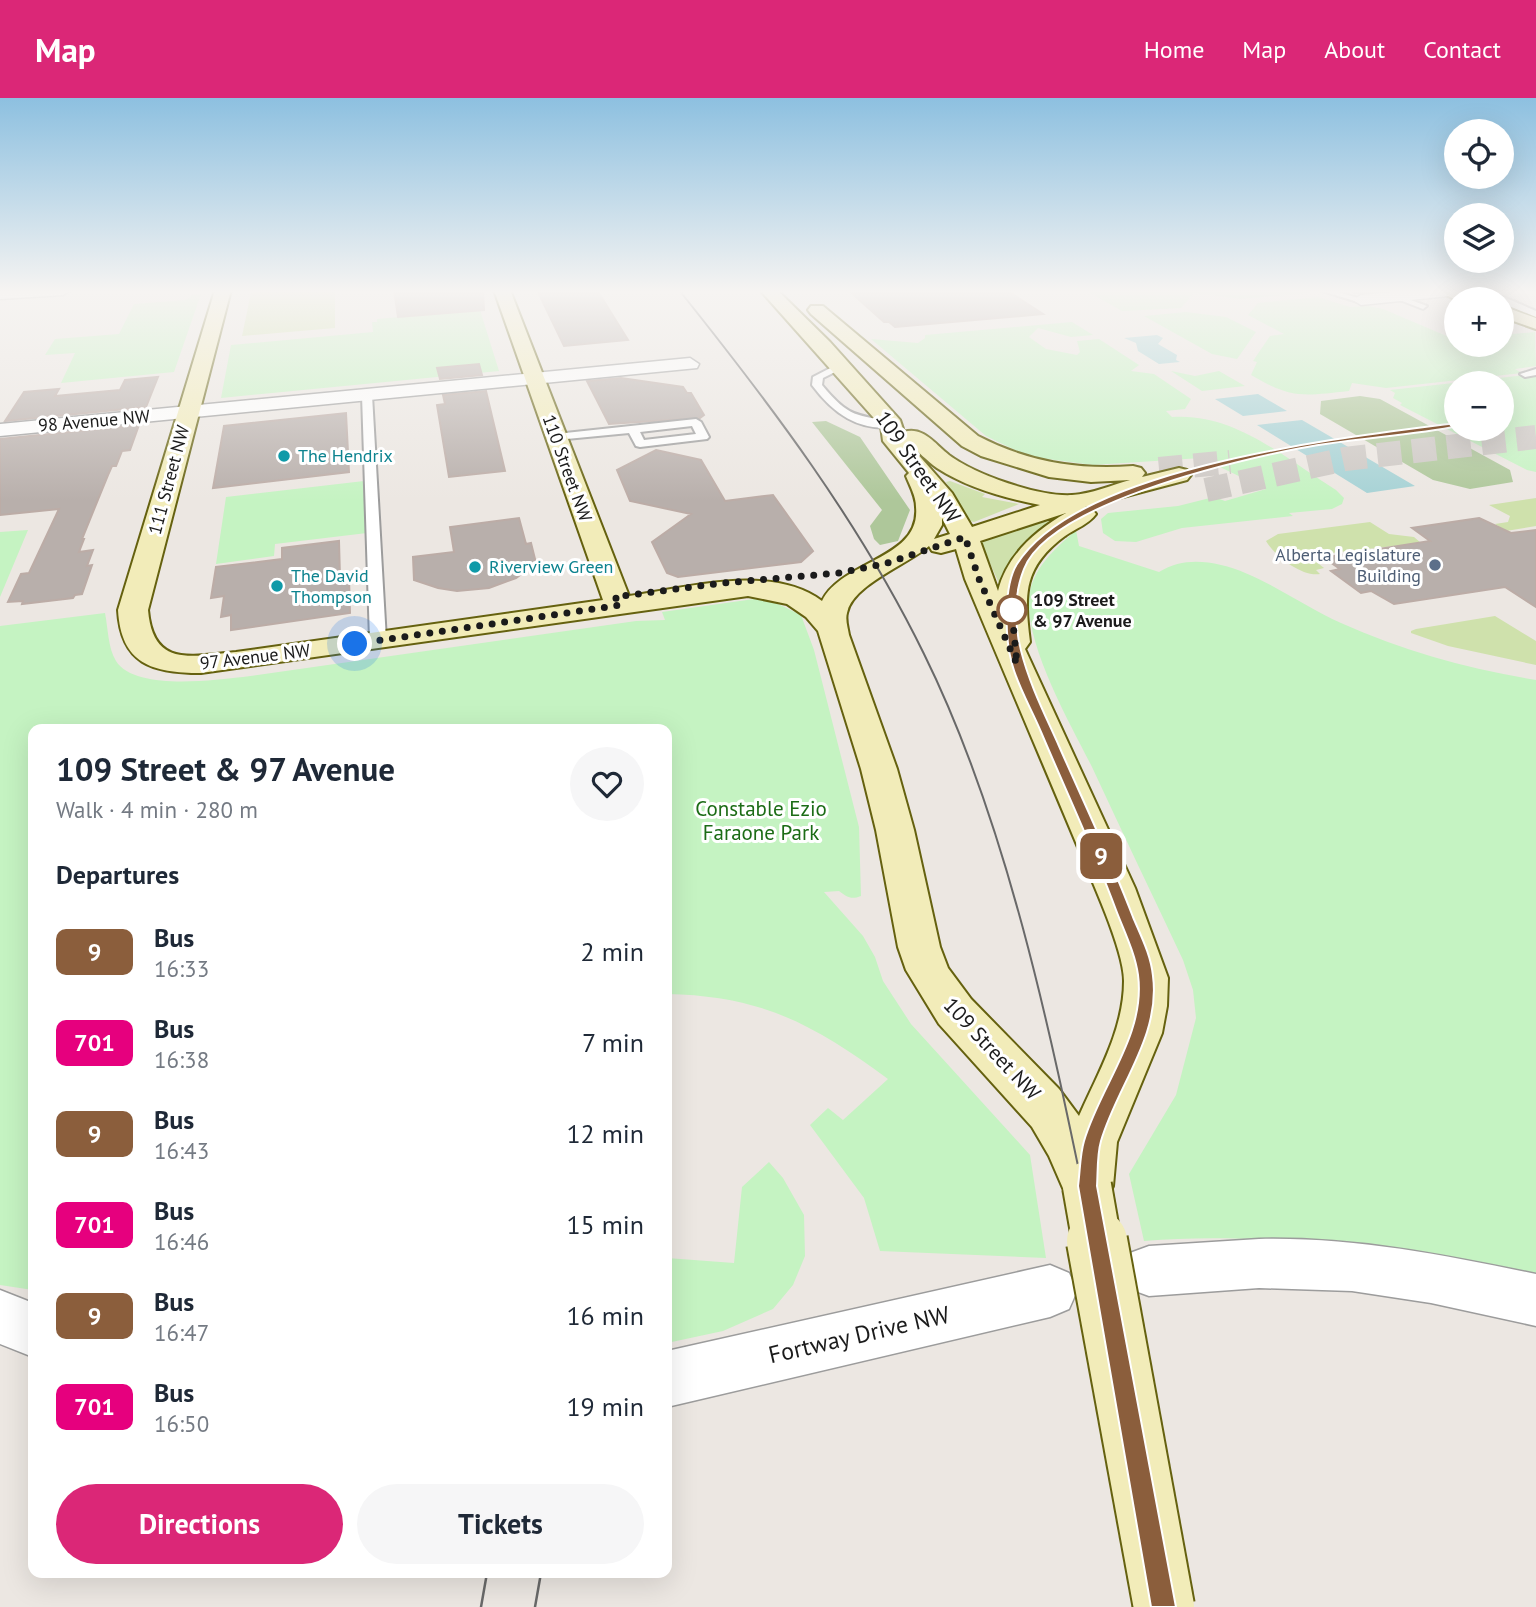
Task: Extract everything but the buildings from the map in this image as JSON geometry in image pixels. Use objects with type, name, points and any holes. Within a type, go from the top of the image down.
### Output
[{"type":"main road","name":"111 Street NW","points":[[161,662],[146,652],[138,639],[132,625],[133,610],[202,360]]},
{"type":"main road","name":"110 Street NW","points":[[527,360],[618,601]]},
{"type":"main road","name":"109 Street NW","points":[[835,360],[891,425],[894,441],[943,498],[965,537],[979,579],[1115,888],[1142,960],[1146,978],[1145,1006],[1139,1033],[1092,1142],[1087,1186]]},
{"type":"main road","name":"109 Street NW","points":[[876,360],[970,441],[988,451],[1020,463],[1060,471],[1177,479],[1088,503]]},
{"type":"main road","points":[[891,425],[916,438],[931,453],[962,473],[1019,494],[1088,503]]},
{"type":"main road","points":[[833,631],[832,615],[837,601],[854,584],[916,545],[928,524],[929,505],[912,463]]},
{"type":"main road","points":[[1017,664],[1011,602],[1020,567],[1036,546],[1088,503]]},
{"type":"main road","name":"97 Avenue NW","points":[[161,662],[188,666],[378,640],[723,583],[818,576],[884,564],[965,537],[1088,503]]},
{"type":"main road","name":"97 Avenue NW","points":[[618,601],[724,590],[766,589],[786,593],[810,605],[823,615],[833,631]]},
{"type":"main road","name":"109 Street NW","points":[[833,631],[859,704],[886,795],[926,969],[953,1010],[1055,1120],[1087,1186],[1164,1607]]},
{"type":"street","name":"98 Avenue NW","points":[[0,430],[690,364]]},
{"type":"street","points":[[1149,1270],[1233,1263],[1326,1264],[1378,1270],[1536,1300]]},
{"type":"street","name":"Fortway Drive NW","points":[[672,1377],[1050,1291]]},
{"type":"street","points":[[0,1317],[28,1328]]},
{"type":"lane","points":[[840,366],[818,377],[817,381],[817,385],[836,410],[853,419],[891,425]]},
{"type":"lane","points":[[367,395],[378,640]]},
{"type":"lane","points":[[555,437],[696,422],[703,437],[640,444],[633,429]]},
{"type":"green space","points":[[72,360],[178,360],[174,372],[61,383]]},
{"type":"green space","points":[[228,360],[496,360],[499,371],[221,398]]},
{"type":"green space","points":[[896,360],[1132,360],[1139,365],[1131,371],[1154,374],[1191,399],[1185,409],[1166,411],[1172,417],[1195,417],[1238,430],[1279,452],[1344,498],[1342,504],[1332,509],[1182,528],[1136,542],[1115,541],[1103,533],[1101,519],[1108,513],[1178,506],[1214,497],[1225,501],[1266,489],[1201,458],[1093,465],[1040,458],[1019,452],[986,436]]},
{"type":"green space","points":[[1536,360],[1536,366],[1515,369],[1522,373],[1514,374],[1514,371],[1444,371],[1444,382],[1386,388],[1352,383],[1349,391],[1298,394],[1277,388],[1251,375],[1257,362],[1253,361]]},
{"type":"green space","points":[[1171,371],[1195,376],[1219,371],[1245,386],[1202,391]]},
{"type":"green space","points":[[1536,374],[1536,472],[1470,441],[1514,441],[1514,376]]},
{"type":"green space","points":[[1444,384],[1444,428],[1400,405],[1402,403],[1393,398],[1395,393],[1390,390]]},
{"type":"green space","points":[[1360,396],[1380,399],[1444,434],[1444,441],[1457,441],[1510,470],[1513,482],[1470,489],[1433,480],[1320,414],[1321,401]]},
{"type":"green space","points":[[826,421],[860,437],[910,510],[898,541],[880,545],[874,539],[870,526],[882,510],[812,422]]},
{"type":"green space","points":[[364,481],[367,533],[275,544],[274,556],[216,564],[226,497]]},
{"type":"green space","points":[[950,481],[985,494],[982,497],[1019,504],[974,522],[970,521],[946,482]]},
{"type":"green space","points":[[1536,498],[1536,526],[1506,531],[1495,524],[1508,522],[1510,516],[1489,505]]},
{"type":"green space","points":[[1044,516],[1054,522],[1001,588],[981,543],[982,539]]},
{"type":"green space","points":[[1370,522],[1389,534],[1414,537],[1421,543],[1313,555],[1316,559],[1314,560],[1324,568],[1316,570],[1320,574],[1313,574],[1297,569],[1276,553],[1266,541],[1278,534]]},
{"type":"green space","points":[[28,530],[0,597],[0,532]]},
{"type":"green space","points":[[1076,530],[1079,546],[1159,572],[1174,565],[1197,562],[1236,569],[1326,616],[1388,642],[1461,665],[1536,680],[1536,1278],[1342,1246],[1243,1239],[1144,1241],[1129,1174],[1176,1095],[1196,1018],[1193,990],[1183,960],[1051,684],[1034,639],[1030,618],[1031,587],[1046,560]]},
{"type":"green space","name":"Constable Ezio Faraone Park","points":[[754,599],[772,601],[801,615],[814,650],[859,827],[861,896],[852,898],[839,891],[824,892],[863,936],[875,957],[883,981],[911,1024],[1030,1155],[1046,1258],[880,1251],[864,1198],[810,1125],[828,1108],[843,1120],[888,1079],[835,1043],[785,1017],[731,1000],[672,994],[672,724],[28,724],[28,1289],[0,1285],[0,626],[105,613],[113,656],[126,670],[140,677],[157,680],[195,681],[243,677],[636,621],[665,620],[662,612]]},
{"type":"green space","points":[[1495,616],[1536,641],[1536,665],[1448,646],[1411,633],[1416,629]]},
{"type":"green space","points":[[769,1162],[783,1178],[804,1215],[805,1256],[793,1285],[773,1309],[723,1331],[672,1342],[672,1258],[734,1263],[742,1187]]},
{"type":"water","points":[[1153,360],[1180,362],[1159,364]]},
{"type":"water","points":[[1258,394],[1287,411],[1243,416],[1215,399]]},
{"type":"water","points":[[1302,420],[1415,486],[1367,493],[1257,425]]},
{"type":"tunnel","points":[[1206,490],[1345,459],[1536,437]]},
{"type":"tunnel","points":[[1159,469],[1230,462]]},
{"type":"tram line","points":[[734,360],[812,465],[871,557],[924,654],[955,722],[982,793],[1027,942],[1063,1094],[1094,1243]]},
{"type":"tram line","points":[[1094,1241],[1165,1607]]},
{"type":"tram line","points":[[481,1607],[486,1578]]},
{"type":"tram line","points":[[535,1607],[540,1578]]},
{"type":"bus line","name":"9","points":[[1164,1607],[1087,1186],[1092,1142],[1139,1033],[1145,1006],[1146,978],[1115,888],[1017,664],[1011,602],[1015,584],[1020,567],[1036,546],[1062,525],[1100,505],[1179,475],[1293,447],[1444,427]]},
{"type":"place","name":"The Hendrix","points":[[284,456]]},
{"type":"place","name":"Alberta Legislature Building","points":[[1435,565]]},
{"type":"place","name":"Riverview Green","points":[[475,567]]},
{"type":"place","name":"The David Thompson","points":[[277,586]]},
{"type":"place","name":"109 Street & 97 Avenue","points":[[1012,610]]},
{"type":"route","points":[[355,644],[621,605],[615,597],[723,583],[839,573],[884,564],[965,537],[979,579],[1017,664],[1011,602],[1012,610]]}]
